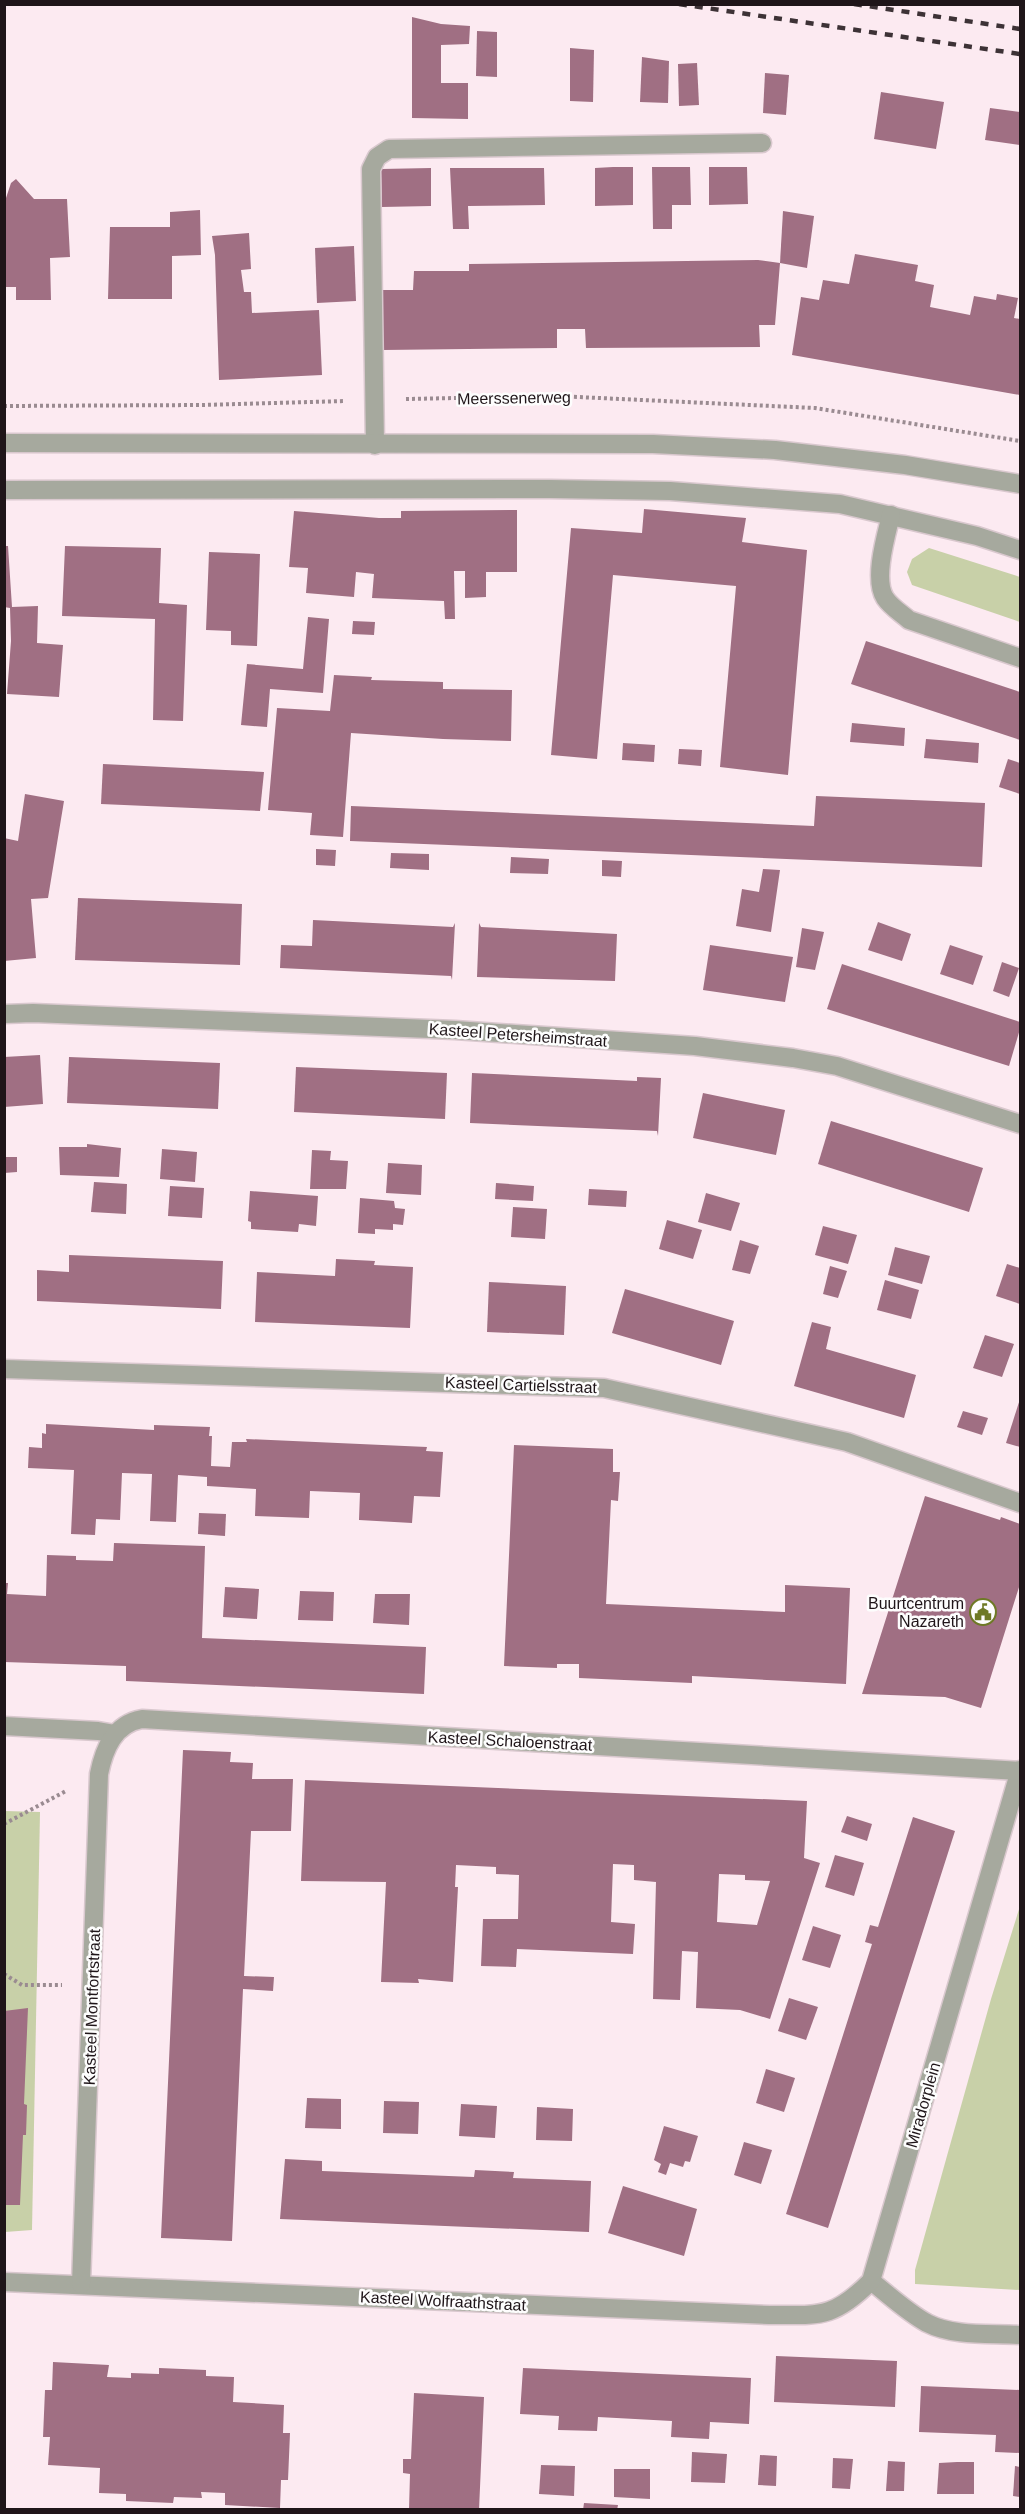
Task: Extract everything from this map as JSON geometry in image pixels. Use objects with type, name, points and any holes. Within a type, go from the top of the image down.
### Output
[{"type":"street","points":[[375,445],[371,169],[377,157],[389,149],[401,148],[762,143]]},
{"type":"street","points":[[4,443],[652,444],[775,450],[905,465],[1020,484]]},
{"type":"street","points":[[4,490],[670,491],[840,504],[891,514],[977,536],[1020,550]]},
{"type":"street","points":[[891,514],[882,555],[880,577],[884,596],[895,609],[909,620],[1020,657]]},
{"type":"street","name":"Kasteel Petersheimstraat","points":[[4,1014],[33,1013],[455,1030],[695,1046],[837,1066],[1020,1124]]},
{"type":"street","name":"Kasteel Cartielsstraat","points":[[4,1369],[604,1388],[847,1442],[1020,1503]]},
{"type":"street","name":"Kasteel Schaloenstraat","points":[[115,1734],[123,1726],[142,1719],[1020,1770]]},
{"type":"street","points":[[4,1726],[115,1734]]},
{"type":"street","name":"Kasteel Montfortstraat","points":[[81,2284],[99,1774],[102,1758],[115,1734]]},
{"type":"street","name":"Miradorplein","points":[[871,2281],[1020,1770]]},
{"type":"street","points":[[871,2281],[908,2311],[929,2324],[951,2331],[1020,2335]]},
{"type":"street","name":"Kasteel Wolfraathstraat","points":[[4,2282],[801,2315],[828,2312],[842,2306],[871,2281]]},
{"type":"path","name":"Meerssenerweg","points":[[4,406],[203,405],[556,396],[815,408],[1020,441]]},
{"type":"path","points":[[4,1824],[99,1774]]},
{"type":"path","points":[[4,1974],[22,1985],[93,1984]]},
{"type":"green space","points":[[929,548],[1020,577],[1020,622],[912,585],[907,572],[912,559]]},
{"type":"green space","points":[[5,1811],[40,1812],[32,2230],[5,2232]]},
{"type":"green space","points":[[1020,1906],[1020,2290],[915,2284],[915,2270],[991,1999]]},
{"type":"building","points":[[412,17],[441,24],[470,26],[469,44],[441,45],[441,83],[468,83],[468,119],[412,118]]},
{"type":"building","points":[[477,31],[497,32],[497,77],[476,76]]},
{"type":"building","points":[[570,48],[594,50],[593,102],[570,101]]},
{"type":"building","points":[[642,57],[669,61],[668,103],[640,102]]},
{"type":"building","points":[[697,63],[699,105],[679,106],[678,64]]},
{"type":"building","points":[[765,73],[789,75],[786,115],[763,113]]},
{"type":"building","points":[[881,92],[944,102],[936,149],[874,139]]},
{"type":"building","points":[[990,108],[1020,112],[1020,145],[985,140]]},
{"type":"building","points":[[633,167],[633,205],[595,206],[595,168]]},
{"type":"building","points":[[652,167],[690,167],[691,205],[672,205],[672,229],[653,229]]},
{"type":"building","points":[[709,167],[747,167],[748,204],[709,205]]},
{"type":"building","points":[[431,168],[431,206],[382,207],[381,169]]},
{"type":"building","points":[[450,168],[544,168],[545,205],[468,206],[469,229],[453,229]]},
{"type":"building","points":[[16,179],[34,199],[67,199],[70,257],[50,258],[51,300],[16,300],[16,287],[4,287],[5,201],[11,183]]},
{"type":"building","points":[[200,210],[201,255],[172,256],[172,299],[108,299],[110,227],[170,227],[170,212]]},
{"type":"building","points":[[783,211],[814,216],[807,268],[780,263]]},
{"type":"building","points":[[249,233],[251,269],[241,270],[244,292],[251,292],[252,313],[319,310],[322,375],[219,380],[215,255],[212,236]]},
{"type":"building","points":[[354,246],[356,301],[317,303],[315,248]]},
{"type":"building","points":[[855,254],[918,265],[915,281],[934,285],[930,307],[970,315],[974,296],[996,300],[997,294],[1018,298],[1014,318],[1020,319],[1020,395],[792,355],[801,297],[819,300],[823,280],[849,284]]},
{"type":"building","points":[[758,260],[780,263],[775,325],[759,325],[760,347],[586,348],[585,329],[557,329],[557,348],[383,350],[383,290],[413,290],[414,271],[469,271],[469,264]]},
{"type":"building","points":[[644,509],[746,518],[742,542],[807,550],[788,775],[720,767],[736,586],[613,575],[597,759],[551,755],[571,528],[642,533]]},
{"type":"building","points":[[517,510],[517,572],[486,572],[486,597],[465,598],[465,571],[454,571],[455,619],[445,619],[444,601],[372,598],[374,574],[356,572],[354,597],[306,593],[308,568],[289,567],[294,511],[401,518],[401,511]]},
{"type":"building","points":[[4,546],[8,546],[12,607],[38,606],[37,643],[63,645],[59,697],[7,694],[11,641],[10,608],[4,607]]},
{"type":"building","points":[[65,546],[161,548],[159,603],[187,605],[183,721],[153,720],[155,619],[62,616]]},
{"type":"building","points":[[209,552],[260,554],[257,646],[231,645],[231,631],[206,630]]},
{"type":"building","points":[[308,617],[329,619],[323,693],[270,689],[267,727],[241,725],[247,664],[303,669]]},
{"type":"building","points":[[353,621],[375,622],[374,635],[352,634]]},
{"type":"building","points":[[866,641],[1020,692],[1020,740],[851,684]]},
{"type":"building","points":[[334,675],[372,677],[371,680],[443,682],[443,689],[512,690],[511,741],[351,733],[343,837],[310,835],[312,813],[268,810],[277,708],[330,711]]},
{"type":"building","points":[[852,723],[905,728],[904,746],[850,742]]},
{"type":"building","points":[[926,739],[979,743],[978,763],[924,758]]},
{"type":"building","points":[[623,743],[655,745],[654,762],[622,760]]},
{"type":"building","points":[[679,749],[702,750],[701,766],[678,764]]},
{"type":"building","points":[[1008,759],[1020,763],[1020,794],[999,787]]},
{"type":"building","points":[[103,764],[264,772],[260,811],[101,804]]},
{"type":"building","points":[[25,794],[64,801],[48,898],[31,899],[36,958],[4,961],[4,838],[18,841]]},
{"type":"building","points":[[816,796],[985,803],[982,867],[350,841],[351,806],[814,826]]},
{"type":"building","points":[[316,849],[336,850],[335,866],[316,865]]},
{"type":"building","points":[[391,853],[429,854],[429,870],[390,868]]},
{"type":"building","points":[[511,857],[549,859],[548,874],[510,873]]},
{"type":"building","points":[[602,860],[622,861],[621,877],[602,876]]},
{"type":"building","points":[[763,869],[780,870],[771,932],[736,926],[742,889],[759,892]]},
{"type":"building","points":[[78,898],[242,904],[240,965],[75,960]]},
{"type":"building","points":[[313,920],[453,927],[455,923],[452,980],[451,976],[280,968],[281,945],[312,946]]},
{"type":"building","points":[[878,922],[911,934],[902,961],[868,950]]},
{"type":"building","points":[[479,923],[481,927],[617,934],[615,981],[477,977]]},
{"type":"building","points":[[802,928],[824,932],[815,970],[796,967]]},
{"type":"building","points":[[710,945],[793,957],[785,1002],[703,990]]},
{"type":"building","points":[[950,945],[983,956],[973,985],[940,974]]},
{"type":"building","points":[[1002,962],[1019,968],[1009,997],[993,991]]},
{"type":"building","points":[[842,964],[1020,1022],[1009,1066],[827,1009]]},
{"type":"building","points":[[40,1055],[43,1104],[4,1107],[4,1057]]},
{"type":"building","points":[[69,1057],[220,1063],[218,1109],[67,1103]]},
{"type":"building","points":[[296,1067],[447,1073],[445,1119],[294,1112]]},
{"type":"building","points":[[472,1073],[637,1081],[637,1077],[661,1078],[658,1136],[657,1131],[470,1123]]},
{"type":"building","points":[[703,1093],[785,1110],[776,1155],[693,1138]]},
{"type":"building","points":[[831,1121],[983,1168],[969,1212],[818,1164]]},
{"type":"building","points":[[87,1144],[121,1148],[119,1177],[60,1175],[59,1147],[87,1147]]},
{"type":"building","points":[[162,1149],[197,1152],[195,1182],[160,1179]]},
{"type":"building","points":[[312,1150],[331,1151],[330,1160],[348,1161],[346,1189],[310,1189]]},
{"type":"building","points":[[4,1157],[17,1157],[17,1172],[4,1173]]},
{"type":"building","points":[[388,1163],[422,1165],[421,1195],[386,1193]]},
{"type":"building","points":[[94,1182],[127,1184],[126,1214],[91,1212]]},
{"type":"building","points":[[496,1183],[534,1186],[533,1201],[495,1199]]},
{"type":"building","points":[[170,1186],[204,1188],[202,1218],[168,1216]]},
{"type":"building","points":[[589,1189],[627,1191],[626,1207],[588,1205]]},
{"type":"building","points":[[250,1191],[318,1196],[316,1226],[299,1224],[298,1232],[251,1229],[251,1222],[248,1221]]},
{"type":"building","points":[[706,1193],[740,1203],[731,1231],[698,1222]]},
{"type":"building","points":[[360,1198],[394,1201],[395,1208],[405,1209],[403,1225],[393,1224],[393,1230],[375,1229],[375,1234],[358,1233]]},
{"type":"building","points":[[513,1207],[547,1209],[545,1239],[511,1237]]},
{"type":"building","points":[[667,1220],[702,1230],[693,1259],[659,1249]]},
{"type":"building","points":[[823,1226],[857,1235],[848,1264],[815,1255]]},
{"type":"building","points":[[740,1240],[759,1246],[750,1274],[732,1270]]},
{"type":"building","points":[[895,1247],[930,1256],[922,1284],[888,1275]]},
{"type":"building","points":[[69,1255],[223,1261],[221,1309],[37,1301],[37,1270],[69,1272]]},
{"type":"building","points":[[336,1259],[375,1261],[374,1265],[413,1267],[410,1328],[255,1322],[257,1272],[335,1276]]},
{"type":"building","points":[[1007,1264],[1020,1268],[1020,1304],[996,1296]]},
{"type":"building","points":[[830,1266],[847,1271],[838,1298],[823,1294]]},
{"type":"building","points":[[885,1280],[919,1290],[911,1319],[877,1310]]},
{"type":"building","points":[[489,1282],[566,1286],[564,1335],[487,1332]]},
{"type":"building","points":[[625,1289],[734,1321],[721,1365],[612,1333]]},
{"type":"building","points":[[812,1322],[831,1327],[826,1349],[916,1375],[904,1418],[794,1386]]},
{"type":"building","points":[[985,1335],[1014,1344],[1002,1377],[973,1368]]},
{"type":"building","points":[[1020,1399],[1020,1447],[1006,1443]]},
{"type":"building","points":[[963,1411],[988,1418],[982,1435],[957,1427]]},
{"type":"building","points":[[46,1424],[154,1430],[154,1425],[210,1427],[211,1466],[230,1467],[232,1442],[247,1442],[246,1439],[427,1447],[426,1451],[443,1452],[440,1497],[414,1496],[412,1523],[359,1520],[360,1493],[310,1491],[309,1518],[255,1516],[256,1489],[207,1486],[207,1477],[178,1475],[176,1522],[150,1521],[152,1474],[122,1473],[120,1520],[96,1519],[95,1535],[71,1534],[74,1470],[28,1468],[29,1447],[42,1448],[42,1433],[46,1434]]},
{"type":"building","points":[[514,1445],[613,1449],[613,1472],[620,1472],[618,1501],[611,1500],[606,1604],[785,1612],[785,1585],[850,1588],[846,1684],[692,1676],[692,1683],[579,1678],[579,1664],[557,1664],[557,1668],[504,1666]]},
{"type":"building","points":[[925,1496],[1000,1520],[1001,1517],[1020,1524],[1020,1584],[981,1708],[945,1697],[862,1694]]},
{"type":"building","points":[[199,1513],[226,1514],[225,1536],[198,1534]]},
{"type":"building","points":[[114,1543],[205,1546],[202,1638],[426,1647],[424,1694],[126,1681],[126,1666],[4,1662],[4,1583],[8,1583],[7,1594],[46,1596],[47,1555],[76,1556],[76,1560],[113,1561]]},
{"type":"building","points":[[225,1587],[259,1589],[257,1619],[223,1617]]},
{"type":"building","points":[[300,1591],[334,1592],[333,1621],[298,1620]]},
{"type":"building","points":[[375,1594],[410,1594],[409,1625],[373,1623]]},
{"type":"building","points":[[183,1750],[231,1752],[230,1762],[253,1763],[252,1779],[293,1779],[291,1831],[251,1831],[244,1976],[274,1977],[273,1991],[243,1989],[232,2241],[161,2238]]},
{"type":"building","points":[[305,1780],[807,1801],[804,1858],[820,1863],[770,2019],[740,2010],[696,2008],[698,1952],[682,1951],[680,2000],[653,1999],[656,1882],[634,1880],[634,1865],[613,1864],[611,1922],[635,1924],[633,1954],[517,1949],[516,1967],[481,1966],[483,1919],[518,1919],[519,1875],[496,1874],[496,1867],[456,1865],[455,1887],[458,1887],[453,1982],[418,1979],[419,1983],[381,1982],[386,1882],[301,1881]],"holes":[[[719,1874],[745,1875],[745,1880],[770,1881],[757,1925],[717,1922]]]},
{"type":"building","points":[[847,1816],[872,1824],[867,1841],[841,1832]]},
{"type":"building","points":[[913,1817],[955,1831],[828,2228],[786,2214],[872,1944],[865,1942],[870,1925],[878,1927]]},
{"type":"building","points":[[835,1855],[864,1863],[854,1896],[825,1887]]},
{"type":"building","points":[[813,1926],[841,1935],[830,1968],[802,1960]]},
{"type":"building","points":[[789,1998],[818,2007],[806,2040],[778,2031]]},
{"type":"building","points":[[28,2008],[24,2104],[27,2105],[26,2135],[23,2135],[20,2205],[4,2205],[4,2011]]},
{"type":"building","points":[[766,2069],[795,2078],[784,2112],[756,2103]]},
{"type":"building","points":[[307,2098],[341,2099],[341,2129],[305,2128]]},
{"type":"building","points":[[384,2101],[419,2102],[418,2134],[383,2133]]},
{"type":"building","points":[[461,2104],[497,2106],[495,2138],[459,2136]]},
{"type":"building","points":[[537,2107],[573,2109],[572,2141],[536,2140]]},
{"type":"building","points":[[664,2126],[698,2136],[690,2162],[685,2161],[683,2167],[670,2163],[666,2175],[658,2172],[661,2164],[654,2160]]},
{"type":"building","points":[[744,2142],[772,2150],[761,2184],[734,2175]]},
{"type":"building","points":[[285,2159],[322,2161],[322,2171],[474,2177],[475,2170],[514,2172],[513,2178],[591,2181],[589,2232],[280,2219]]},
{"type":"building","points":[[623,2186],[697,2209],[684,2256],[608,2233]]},
{"type":"building","points":[[776,2356],[897,2361],[895,2407],[774,2402]]},
{"type":"building","points":[[53,2362],[109,2365],[107,2377],[131,2378],[131,2373],[159,2374],[159,2368],[206,2370],[206,2376],[234,2377],[233,2402],[284,2405],[283,2433],[290,2433],[288,2480],[281,2480],[280,2508],[225,2505],[225,2493],[201,2492],[202,2498],[174,2497],[173,2503],[126,2501],[126,2494],[99,2493],[100,2468],[48,2465],[50,2437],[43,2437],[45,2390],[52,2390]]},
{"type":"building","points":[[523,2368],[751,2378],[749,2424],[710,2422],[709,2439],[671,2437],[672,2421],[598,2417],[597,2431],[558,2430],[559,2416],[520,2414]]},
{"type":"building","points":[[921,2386],[1020,2390],[1020,2453],[995,2452],[996,2435],[919,2432]]},
{"type":"building","points":[[414,2393],[484,2397],[479,2510],[409,2510],[410,2474],[403,2473],[403,2459],[411,2459]]},
{"type":"building","points":[[692,2452],[727,2454],[725,2483],[691,2482]]},
{"type":"building","points":[[760,2455],[777,2456],[776,2486],[758,2485]]},
{"type":"building","points":[[833,2458],[853,2459],[850,2489],[832,2488]]},
{"type":"building","points":[[888,2461],[905,2462],[904,2491],[886,2491]]},
{"type":"building","points":[[974,2462],[974,2494],[937,2494],[939,2463]]},
{"type":"building","points":[[541,2465],[575,2466],[574,2496],[539,2494]]},
{"type":"building","points":[[1015,2466],[1020,2467],[1020,2497],[1013,2496]]},
{"type":"building","points":[[614,2469],[650,2469],[650,2499],[614,2497]]},
{"type":"building","points":[[584,2503],[618,2505],[617,2510],[583,2510]]},
{"type":"railway","points":[[679,4],[1020,54]]},
{"type":"railway","points":[[854,4],[1020,29]]},
{"type":"place","name":"Buurtcentrum Nazareth","points":[[983,1612]]}]
